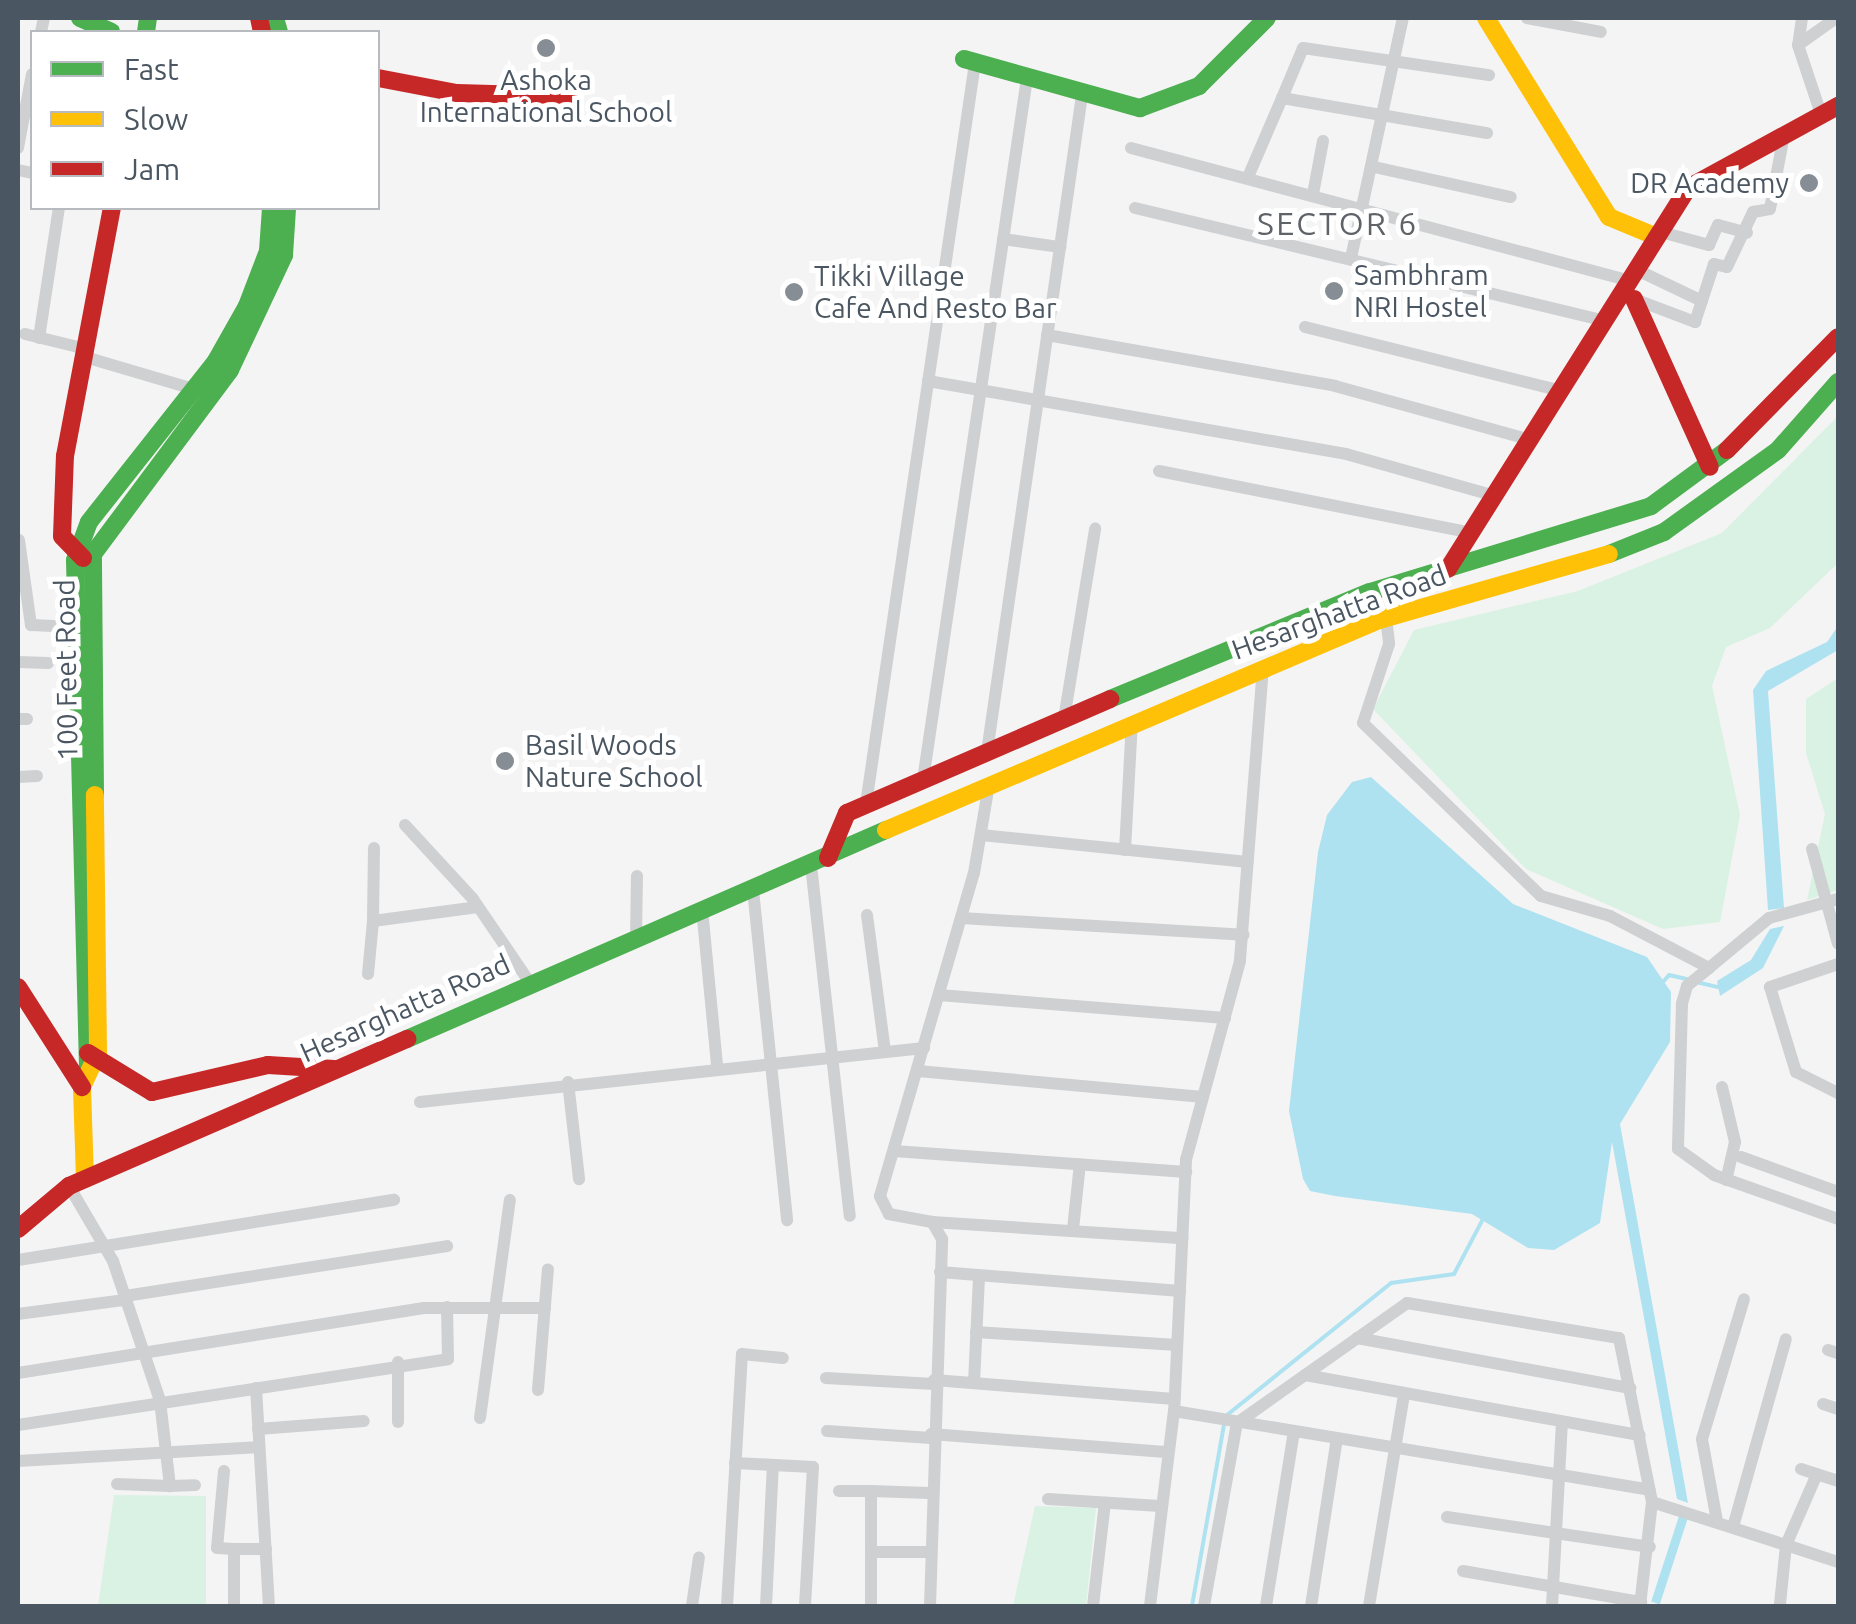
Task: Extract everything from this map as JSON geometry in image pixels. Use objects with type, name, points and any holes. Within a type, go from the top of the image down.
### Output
[{"type":"main road","points":[[969,61],[1126,108],[1178,98],[1267,18]]},
{"type":"main road","points":[[1486,18],[1608,217],[1659,235]]},
{"type":"main road","points":[[380,78],[458,93],[569,96]]},
{"type":"main road","name":"Hesarghatta Road","points":[[1448,568],[1631,286],[1688,188],[1830,112]]},
{"type":"main road","points":[[84,559],[62,536],[66,456],[112,210]]},
{"type":"main road","name":"100 Feet Road","points":[[89,1058],[76,627],[89,522],[194,389],[247,306],[268,251],[271,210]]},
{"type":"main road","name":"100 Feet Road","points":[[77,1182],[82,1087],[89,1058],[84,559],[254,327],[284,255],[288,210]]},
{"type":"main road","points":[[1631,286],[1710,467]]},
{"type":"main road","name":"Hesarghatta Road","points":[[819,862],[847,813],[1064,719],[1370,592],[1651,506],[1710,467],[1838,337]]},
{"type":"main road","name":"Hesarghatta Road","points":[[21,1218],[77,1182],[1263,667],[1386,618],[1563,572],[1664,532],[1778,450],[1838,382]]},
{"type":"main road","points":[[18,987],[82,1087]]},
{"type":"main road","points":[[89,1058],[152,1092],[268,1065],[334,1069]]},
{"type":"street","points":[[1352,258],[1403,18]]},
{"type":"street","points":[[1527,18],[1601,32]]},
{"type":"street","points":[[1802,18],[1798,46],[1830,112]]},
{"type":"street","points":[[1798,46],[1836,18]]},
{"type":"street","points":[[1248,177],[1303,48],[1489,75]]},
{"type":"street","points":[[866,804],[928,381],[969,61]]},
{"type":"street","points":[[924,780],[1027,78]]},
{"type":"street","points":[[18,148],[30,85]]},
{"type":"street","points":[[987,752],[1082,94]]},
{"type":"street","points":[[1282,98],[1487,133]]},
{"type":"street","points":[[1631,286],[1695,322],[1714,264],[1727,267],[1747,233],[1753,212],[1770,208],[1784,135]]},
{"type":"street","points":[[1313,194],[1323,141]]},
{"type":"street","points":[[1131,148],[1362,206],[1631,286],[1702,302]]},
{"type":"street","points":[[1374,167],[1511,196]]},
{"type":"street","points":[[1135,208],[1606,321]]},
{"type":"street","points":[[40,338],[59,210]]},
{"type":"street","points":[[1659,235],[1709,246],[1718,225],[1747,233]]},
{"type":"street","points":[[1003,239],[1060,246]]},
{"type":"street","points":[[1305,327],[1562,391]]},
{"type":"street","points":[[25,334],[194,389]]},
{"type":"street","points":[[1047,335],[1335,386],[1532,440]]},
{"type":"street","points":[[928,381],[1038,394],[1346,454],[1496,496]]},
{"type":"street","points":[[1159,471],[1468,532]]},
{"type":"street","points":[[1064,719],[1095,529]]},
{"type":"street","points":[[18,540],[31,625],[76,627]]},
{"type":"street","points":[[1386,618],[1388,644],[1363,723],[1541,896],[1610,916],[1709,968]]},
{"type":"street","points":[[18,662],[48,662]]},
{"type":"street","points":[[1150,1606],[1174,1405],[1186,1172],[1242,934],[1263,667]]},
{"type":"street","points":[[1125,850],[1132,722]]},
{"type":"street","points":[[18,777],[37,776]]},
{"type":"street","points":[[989,784],[961,918],[881,1206],[932,1222],[1182,1238]]},
{"type":"street","points":[[405,826],[478,907],[530,983]]},
{"type":"street","points":[[981,835],[1248,862]]},
{"type":"street","points":[[368,974],[374,848]]},
{"type":"street","points":[[1812,849],[1834,901],[1838,944]]},
{"type":"street","points":[[819,862],[829,1058],[850,1216]]},
{"type":"street","points":[[636,938],[637,876]]},
{"type":"street","points":[[753,890],[788,1220]]},
{"type":"street","points":[[1834,901],[1769,918],[1687,986],[1682,1004],[1675,1130],[1690,1161],[1726,1180],[1838,1219]]},
{"type":"street","points":[[373,921],[478,907]]},
{"type":"street","points":[[702,909],[717,1066]]},
{"type":"street","points":[[867,915],[885,1052]]},
{"type":"street","points":[[961,918],[1242,934]]},
{"type":"street","points":[[1838,964],[1770,986],[1796,1072],[1838,1093]]},
{"type":"street","points":[[939,995],[1225,1018]]},
{"type":"street","points":[[420,1102],[717,1066],[924,1048]]},
{"type":"street","points":[[918,1071],[1203,1097]]},
{"type":"street","points":[[568,1082],[580,1180]]},
{"type":"street","points":[[1722,1087],[1736,1142],[1726,1180]]},
{"type":"street","points":[[894,1151],[1186,1172]]},
{"type":"street","points":[[1740,1156],[1838,1192]]},
{"type":"street","points":[[1073,1229],[1080,1164]]},
{"type":"street","points":[[77,1182],[125,1298],[138,1352],[160,1400],[170,1486]]},
{"type":"street","points":[[18,1260],[394,1200]]},
{"type":"street","points":[[480,1418],[490,1306],[510,1200]]},
{"type":"street","points":[[930,1606],[929,1493],[940,1272],[932,1222]]},
{"type":"street","points":[[18,1314],[446,1246]]},
{"type":"street","points":[[538,1390],[548,1269]]},
{"type":"street","points":[[940,1272],[1180,1292]]},
{"type":"street","points":[[974,1383],[978,1275]]},
{"type":"street","points":[[1717,1521],[1702,1439],[1744,1299]]},
{"type":"street","points":[[1204,1606],[1238,1422],[1407,1302],[1619,1338],[1651,1496],[1650,1547],[1640,1604],[1463,1570]]},
{"type":"street","points":[[18,1425],[398,1362],[448,1358],[447,1307]]},
{"type":"street","points":[[18,1373],[447,1307],[545,1308]]},
{"type":"street","points":[[976,1332],[1177,1346]]},
{"type":"street","points":[[1357,1338],[1630,1388]]},
{"type":"street","points":[[1733,1526],[1786,1338]]},
{"type":"street","points":[[727,1606],[742,1354],[783,1358]]},
{"type":"street","points":[[398,1362],[398,1422]]},
{"type":"street","points":[[1305,1375],[1640,1435]]},
{"type":"street","points":[[826,1378],[974,1383],[1174,1405],[1238,1422],[1651,1496],[1682,1511],[1838,1562]]},
{"type":"street","points":[[256,1388],[269,1606]]},
{"type":"street","points":[[1369,1606],[1404,1394]]},
{"type":"street","points":[[1823,1404],[1838,1410]]},
{"type":"street","points":[[258,1430],[364,1421]]},
{"type":"street","points":[[1552,1606],[1562,1423]]},
{"type":"street","points":[[827,1431],[1166,1452]]},
{"type":"street","points":[[1266,1606],[1294,1432]]},
{"type":"street","points":[[1311,1606],[1338,1439]]},
{"type":"street","points":[[18,1460],[259,1448]]},
{"type":"street","points":[[735,1462],[813,1467],[806,1606]]},
{"type":"street","points":[[766,1606],[773,1464]]},
{"type":"street","points":[[1801,1469],[1838,1482]]},
{"type":"street","points":[[224,1471],[217,1548],[266,1549]]},
{"type":"street","points":[[1780,1604],[1786,1545],[1818,1474]]},
{"type":"street","points":[[118,1484],[196,1485]]},
{"type":"street","points":[[839,1491],[929,1493]]},
{"type":"street","points":[[871,1492],[871,1606]]},
{"type":"street","points":[[1048,1499],[1160,1506]]},
{"type":"street","points":[[1093,1606],[1105,1503]]},
{"type":"street","points":[[1446,1517],[1650,1547]]},
{"type":"street","points":[[234,1549],[234,1606]]},
{"type":"street","points":[[872,1552],[931,1552]]},
{"type":"street","points":[[692,1606],[699,1558]]},
{"type":"green space","points":[[1838,416],[1838,563],[1770,628],[1726,647],[1712,686],[1740,815],[1720,922],[1663,929],[1526,869],[1373,709],[1414,630],[1578,591],[1722,533]]},
{"type":"green space","points":[[1838,678],[1838,890],[1807,900],[1825,814],[1806,753],[1806,699]]},
{"type":"green space","points":[[114,1495],[206,1496],[206,1606],[98,1606]]},
{"type":"green space","points":[[1035,1506],[1096,1508],[1086,1606],[1013,1606]]},
{"type":"water","points":[[1838,626],[1838,650],[1768,691],[1784,908],[1768,910],[1753,690],[1766,671],[1827,642]]},
{"type":"water","points":[[1371,777],[1513,904],[1647,957],[1671,992],[1670,1042],[1620,1124],[1688,1503],[1677,1499],[1612,1142],[1600,1223],[1554,1250],[1528,1248],[1472,1214],[1310,1191],[1303,1179],[1289,1111],[1318,852],[1327,815],[1352,782]]},
{"type":"water","points":[[1784,926],[1763,968],[1720,996],[1717,981],[1751,960],[1770,929]]},
{"type":"water","points":[[1679,1516],[1688,1519],[1660,1604],[1651,1602]]},
{"type":"waterway","points":[[1661,984],[1669,975],[1687,979]]},
{"type":"waterway","points":[[1696,982],[1721,988]]},
{"type":"waterway","points":[[1227,1415],[1391,1283],[1454,1274],[1484,1217]]},
{"type":"waterway","points":[[1192,1606],[1224,1424]]},
{"type":"traffic: fast","points":[[80,18],[107,30]]},
{"type":"traffic: fast","points":[[146,30],[148,18]]},
{"type":"traffic: fast","points":[[275,18],[278,30]]},
{"type":"traffic: fast","points":[[964,59],[1140,108],[1199,86],[1267,18]]},
{"type":"traffic: fast","points":[[88,1067],[75,560],[89,522],[216,361],[247,306],[268,251],[271,210]]},
{"type":"traffic: fast","points":[[95,795],[93,554],[230,370],[284,255],[287,210]]},
{"type":"traffic: fast","points":[[1609,554],[1664,532],[1778,450],[1838,382]]},
{"type":"traffic: fast","points":[[1110,699],[1370,592],[1651,506],[1727,450]]},
{"type":"traffic: fast","points":[[407,1039],[886,830]]},
{"type":"traffic: slow","points":[[1486,18],[1609,217],[1657,237]]},
{"type":"traffic: slow","points":[[886,830],[1379,620],[1609,554]]},
{"type":"traffic: slow","points":[[85,1179],[82,1087],[98,1052],[95,795]]},
{"type":"traffic: jam","points":[[259,18],[262,30]]},
{"type":"traffic: jam","points":[[380,78],[457,93],[569,96]]},
{"type":"traffic: jam","points":[[1448,569],[1688,188],[1838,106]]},
{"type":"traffic: jam","points":[[83,558],[62,536],[65,456],[112,210]]},
{"type":"traffic: jam","points":[[1634,299],[1710,467]]},
{"type":"traffic: jam","points":[[1727,450],[1838,337]]},
{"type":"traffic: jam","points":[[828,858],[847,813],[1110,699]]},
{"type":"traffic: jam","points":[[18,987],[82,1087]]},
{"type":"traffic: jam","points":[[18,1229],[69,1186],[407,1039]]},
{"type":"traffic: jam","points":[[88,1053],[152,1092],[268,1065],[334,1069]]},
{"type":"place","name":"Ashoka International School","points":[[546,48]]},
{"type":"place","name":"DR Academy","points":[[1809,183]]},
{"type":"place","name":"Sambhram NRI Hostel","points":[[1334,291]]},
{"type":"place","name":"Tikki Village Cafe And Resto Bar","points":[[794,292]]},
{"type":"place","name":"Basil Woods Nature School","points":[[505,761]]},
{"type":"district","name":"SECTOR 6","points":[[1338,223]]}]
